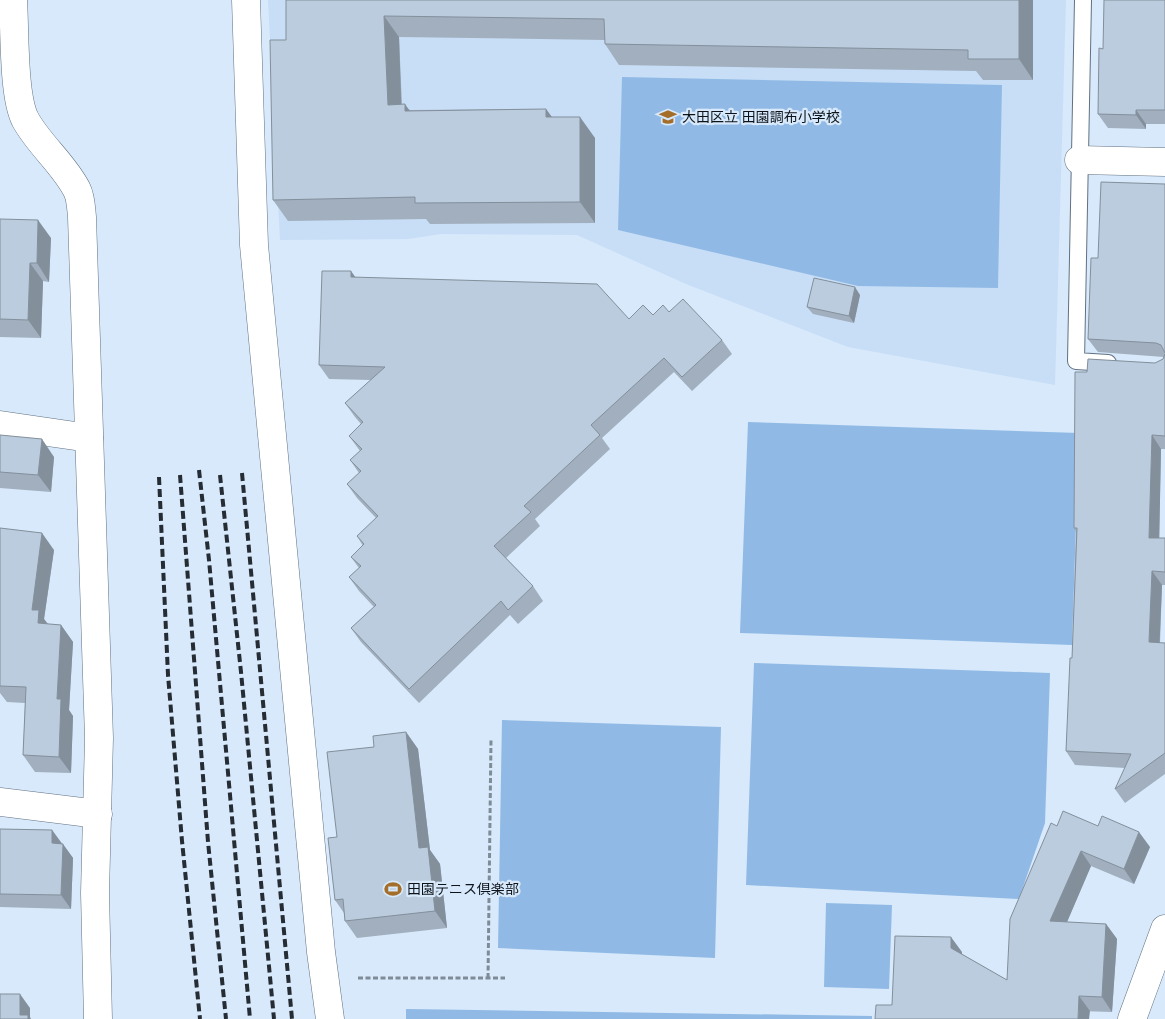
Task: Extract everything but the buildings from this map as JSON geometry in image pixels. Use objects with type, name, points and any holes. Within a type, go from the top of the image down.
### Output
[{"type":"street","points":[[13,0],[17,76],[24,117],[66,172],[78,192],[82,217],[99,738],[95,893],[98,1019]]},
{"type":"street","points":[[246,0],[254,246],[324,978],[330,1019]]},
{"type":"street","points":[[1079,160],[1165,162]]},
{"type":"street","points":[[0,424],[88,438]]},
{"type":"street","points":[[0,802],[98,814]]},
{"type":"street","points":[[1132,1019],[1165,930]]},
{"type":"lane","points":[[1084,0],[1076,361],[1126,364]]},
{"type":"path","points":[[488,978],[491,739]]},
{"type":"path","points":[[324,978],[505,978]]},
{"type":"shaded area","name":"大田区立 田園調布小学校","points":[[268,0],[1066,0],[1055,385],[848,347],[686,284],[577,235],[441,234],[408,239],[280,240]]},
{"type":"shaded area","points":[[622,77],[1002,85],[998,288],[858,286],[618,230]]},
{"type":"shaded area","points":[[748,422],[1079,433],[1072,645],[740,633]]},
{"type":"shaded area","points":[[754,663],[1050,673],[1045,823],[1019,899],[746,885]]},
{"type":"shaded area","points":[[502,720],[721,727],[715,958],[498,948]]},
{"type":"shaded area","points":[[826,903],[892,905],[889,989],[824,987]]},
{"type":"shaded area","points":[[406,1009],[872,1016],[872,1019],[406,1019]]},
{"type":"railway","points":[[199,470],[209,560],[250,1019]]},
{"type":"railway","points":[[242,473],[292,1019]]},
{"type":"railway","points":[[180,475],[208,842],[226,1019]]},
{"type":"railway","points":[[220,475],[274,1019]]},
{"type":"railway","points":[[159,477],[168,675],[200,1019]]},
{"type":"place","name":"大田区立 田園調布小学校","points":[[668,117]]},
{"type":"place","name":"田園テニス倶楽部","points":[[393,889]]}]
